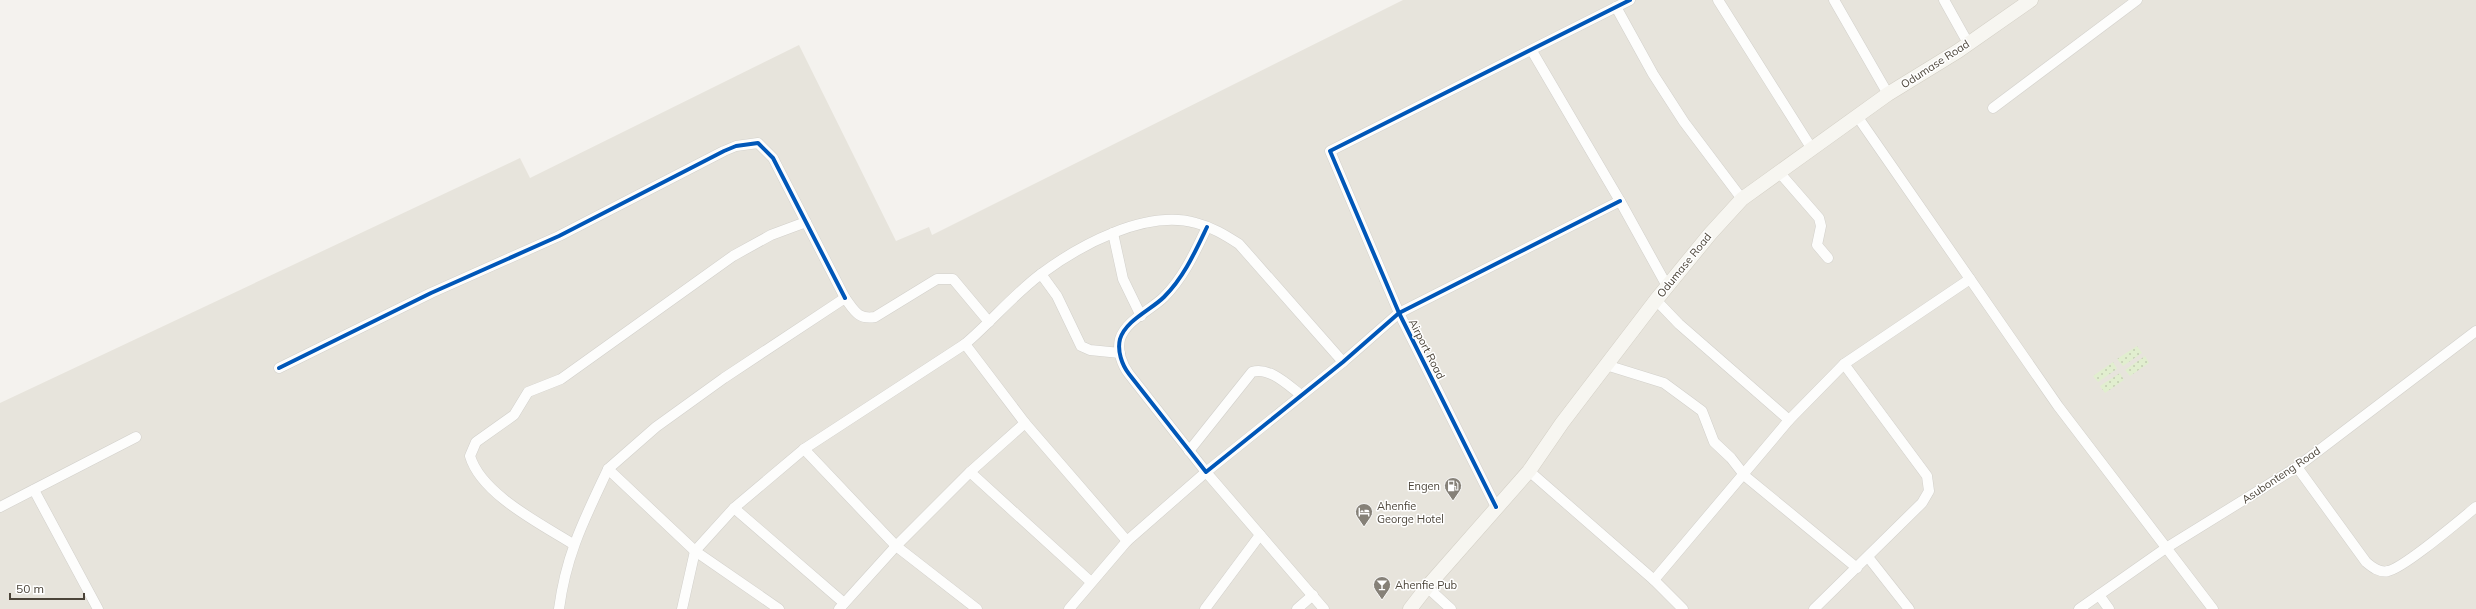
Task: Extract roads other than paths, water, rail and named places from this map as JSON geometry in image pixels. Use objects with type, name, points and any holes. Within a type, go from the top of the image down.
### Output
[{"type":"main road","name":"Odumase Road","points":[[1410,609],[1427,587],[1529,472],[1562,423],[1606,364],[1667,286],[1742,199],[1888,94],[1968,43],[2031,0]]},
{"type":"street","points":[[1630,0],[1532,51],[1620,201],[1667,286]]},
{"type":"street","points":[[1718,0],[1812,149]]},
{"type":"street","points":[[1834,0],[1888,94]]},
{"type":"street","points":[[1944,0],[1968,43]]},
{"type":"street","points":[[1993,108],[2137,0]]},
{"type":"street","points":[[1616,7],[1653,74],[1684,122],[1742,199]]},
{"type":"street","name":"Airport Road","points":[[1496,508],[1399,313],[1330,151],[1532,51]]},
{"type":"street","points":[[1857,116],[2058,406],[2213,609]]},
{"type":"street","points":[[279,368],[431,293],[559,236],[736,146],[758,143],[773,158],[845,298],[858,316],[866,318],[875,317],[937,279],[953,279],[989,322]]},
{"type":"street","points":[[1779,172],[1819,218],[1821,226],[1817,245],[1828,258]]},
{"type":"street","points":[[1069,609],[1090,582],[1127,541],[1206,472],[1343,362],[1399,313],[1620,201]]},
{"type":"street","points":[[682,609],[695,551],[734,508],[804,449],[965,344],[1041,274],[1101,238],[1131,226],[1164,220],[1194,222],[1219,231],[1239,244],[1343,362]]},
{"type":"street","points":[[573,544],[506,501],[477,471],[470,456],[476,442],[514,415],[528,392],[534,388],[561,379],[733,256],[771,235],[806,222]]},
{"type":"street","points":[[1207,227],[1190,264],[1164,297],[1129,326],[1120,340],[1120,353],[1123,365],[1206,472],[1324,609]]},
{"type":"street","points":[[1113,233],[1123,279],[1141,316]]},
{"type":"street","points":[[1041,274],[1057,296],[1081,346],[1090,350],[1120,353]]},
{"type":"street","points":[[1654,580],[1745,476],[1789,420],[1844,364],[1970,279]]},
{"type":"street","points":[[559,609],[562,586],[573,544],[608,469],[656,427],[711,387],[845,298]]},
{"type":"street","points":[[1656,300],[1679,324],[1789,420]]},
{"type":"street","name":"Asubonteng Road","points":[[2079,609],[2166,548],[2297,467],[2476,331]]},
{"type":"street","points":[[965,344],[1025,423],[1127,541]]},
{"type":"street","points":[[1606,364],[1664,383],[1702,411],[1714,442],[1731,458],[1745,476],[1857,568]]},
{"type":"street","points":[[1814,609],[1922,503],[1929,490],[1927,476],[1844,364]]},
{"type":"street","points":[[1189,451],[1252,372],[1263,371],[1281,380],[1301,395]]},
{"type":"street","points":[[734,508],[842,606],[896,546],[970,472],[1025,423]]},
{"type":"street","points":[[0,507],[136,437]]},
{"type":"street","points":[[804,449],[896,546],[976,609]]},
{"type":"street","points":[[2297,467],[2366,562],[2374,569],[2388,571],[2402,564],[2476,508]]},
{"type":"street","points":[[608,469],[695,551],[780,609]]},
{"type":"street","points":[[970,472],[1090,582]]},
{"type":"street","points":[[1529,472],[1654,580],[1683,609]]},
{"type":"street","points":[[34,490],[98,609]]},
{"type":"street","points":[[1205,609],[1260,535]]},
{"type":"street","points":[[1868,557],[1909,609]]},
{"type":"street","points":[[1427,587],[1450,609]]},
{"type":"street","points":[[1297,609],[1313,595]]},
{"type":"street","points":[[2099,595],[2108,609]]},
{"type":"place","name":"Engen","points":[[1453,501]]},
{"type":"place","name":"Ahenfie George Hotel","points":[[1364,527]]},
{"type":"place","name":"Ahenfie Pub","points":[[1382,600]]}]
